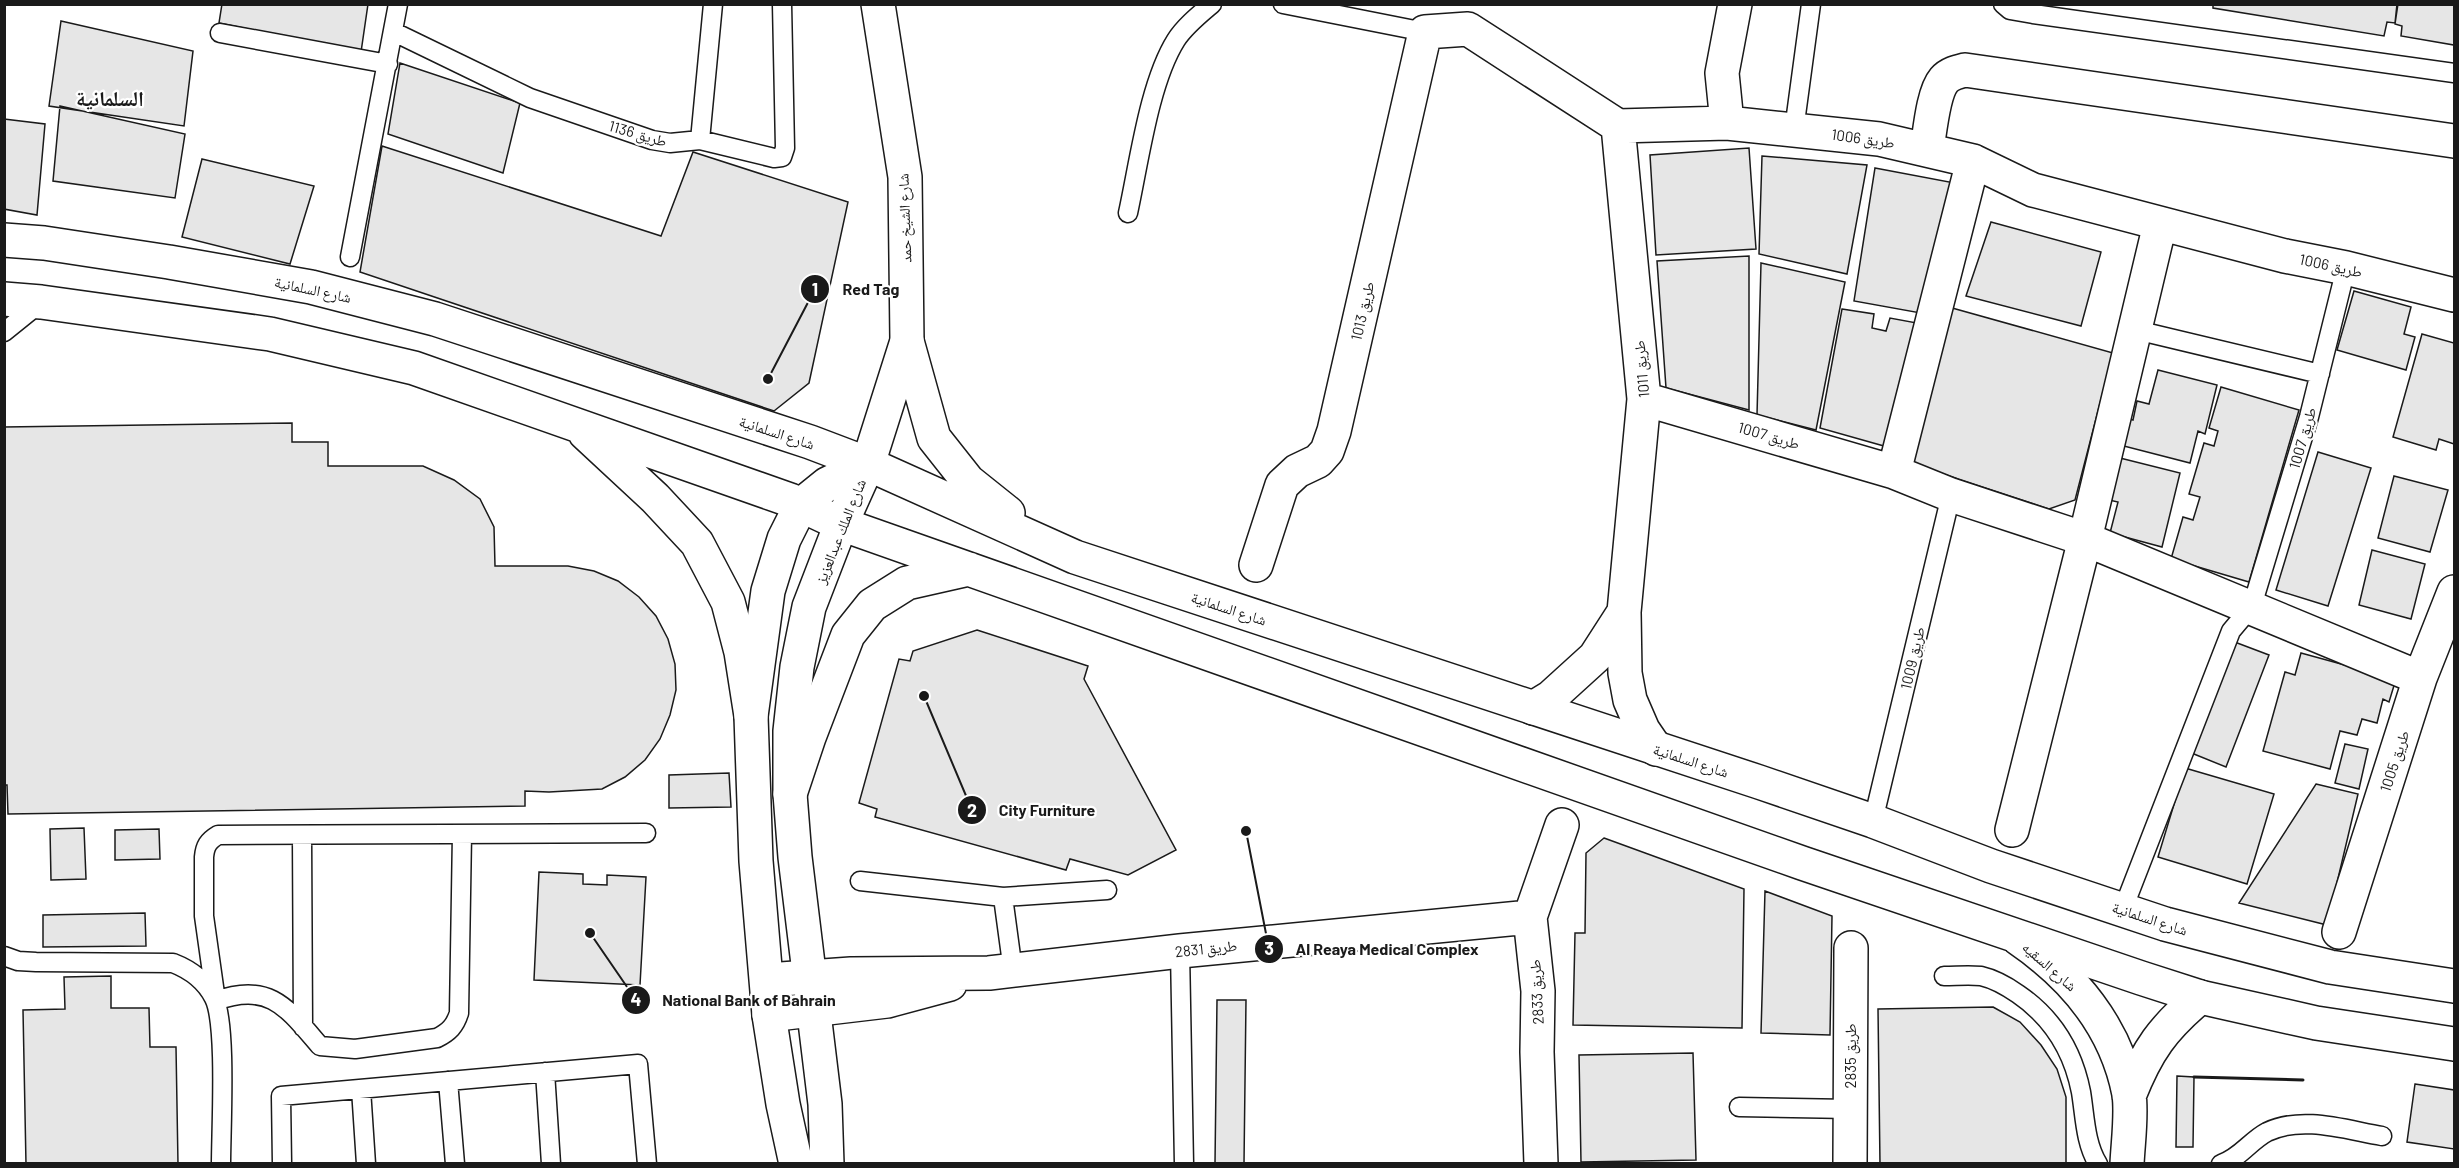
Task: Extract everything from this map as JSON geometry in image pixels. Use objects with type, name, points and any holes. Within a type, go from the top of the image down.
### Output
[{"type":"street","name":"شارع الشيخ حمد","points":[[868,464],[907,341],[904,177],[878,4]]},
{"type":"street","points":[[1727,123],[1722,73],[1734,4]]},
{"type":"street","points":[[1425,32],[1462,17],[1618,126]]},
{"type":"street","name":"طريق 1013","points":[[1256,565],[1282,485],[1297,471],[1318,461],[1327,450],[1334,431],[1425,32]]},
{"type":"street","points":[[1927,149],[1938,89],[1944,79],[1953,73],[1965,70],[2454,141]]},
{"type":"street","name":"طريق 1006","points":[[1618,126],[1727,123],[1879,139],[1973,161],[2033,190],[2285,256],[2346,268],[2454,295]]},
{"type":"street","name":"طريق 1011","points":[[1618,126],[1644,399],[1624,612],[1625,673],[1630,700],[1643,730],[1656,749]]},
{"type":"street","points":[[1894,472],[1973,161]]},
{"type":"street","points":[[2012,830],[2085,539],[2160,224]]},
{"type":"street","name":"شارع السلمانية","points":[[4,240],[44,243],[278,281],[435,319],[810,442],[868,464],[1075,557],[1873,821],[1991,866],[2164,924],[2330,967],[2454,986]]},
{"type":"street","points":[[4,299],[41,302],[270,334],[414,369],[801,505],[840,524],[1802,864],[2014,936],[2200,996],[2316,1023],[2454,1044]]},
{"type":"street","points":[[907,341],[934,438],[968,481],[1001,509],[1075,557]]},
{"type":"street","name":"طريق 1007","points":[[1644,399],[1894,472],[1951,495],[2085,539],[2252,606],[2420,678]]},
{"type":"street","points":[[574,424],[655,498],[697,543],[728,602],[741,652],[751,716]]},
{"type":"street","name":"شارع الملك عبدالعزيز","points":[[796,1164],[783,1104],[769,1015],[756,861],[751,716],[768,591],[784,539],[801,505],[827,484],[868,464]]},
{"type":"street","name":"شارع الملك عبدالعزيز","points":[[827,1164],[825,1104],[790,794],[790,730],[797,667],[810,607],[840,524],[868,464]]},
{"type":"street","points":[[790,794],[808,737],[848,635],[872,604],[907,583],[971,569]]},
{"type":"street","name":"طريق 1005","points":[[2339,932],[2420,678],[2454,592]]},
{"type":"street","name":"طريق 1011","points":[[1533,708],[1557,691],[1595,657],[1624,612]]},
{"type":"street","name":"طريق 2833","points":[[1541,1164],[1537,1052],[1539,990],[1530,917],[1562,825]]},
{"type":"street","name":"طريق 2831","points":[[1001,972],[1180,951],[1530,917]]},
{"type":"street","name":"شارع السقيه","points":[[2014,936],[2068,977],[2090,1003],[2107,1032],[2120,1063],[2129,1096],[2127,1164]]},
{"type":"street","name":"طريق 2835","points":[[1850,1164],[1851,948]]},
{"type":"street","points":[[767,980],[917,972],[1001,972]]},
{"type":"street","points":[[769,1015],[887,1001],[1001,972]]},
{"type":"street","name":"شارع السقيه","points":[[2129,1096],[2140,1067],[2156,1040],[2176,1017],[2200,996]]},
{"type":"lane","points":[[350,257],[398,4]]},
{"type":"lane","points":[[700,140],[713,4]]},
{"type":"lane","name":"طريق 1136","points":[[394,32],[530,98],[652,140],[670,143],[700,140],[761,156],[782,157],[785,148],[782,4]]},
{"type":"lane","points":[[1128,213],[1155,87],[1176,41],[1191,22],[1212,4]]},
{"type":"lane","points":[[1282,4],[1425,32]]},
{"type":"lane","points":[[1794,130],[1810,4]]},
{"type":"lane","points":[[2003,4],[2010,10],[2033,14],[2454,73]]},
{"type":"lane","points":[[220,33],[388,64]]},
{"type":"lane","name":"طريق 1007","points":[[2123,909],[2231,631],[2252,606],[2300,448],[2346,268]]},
{"type":"lane","points":[[4,332],[41,302]]},
{"type":"lane","points":[[2136,330],[2319,374]]},
{"type":"lane","name":"طريق 1009","points":[[1873,821],[1951,495]]},
{"type":"lane","points":[[220,1164],[221,1033],[204,916],[205,848],[210,840],[218,835],[646,833]]},
{"type":"lane","points":[[216,1000],[248,993],[280,1003],[293,1013],[320,1046],[338,1049],[437,1038],[452,1029],[459,1013],[462,834]]},
{"type":"lane","points":[[302,835],[303,1027]]},
{"type":"lane","points":[[860,881],[1003,897],[1107,890]]},
{"type":"lane","points":[[1001,972],[1003,897]]},
{"type":"lane","points":[[1180,951],[1184,1164]]},
{"type":"lane","points":[[4,956],[18,961],[36,962],[173,963],[188,969],[200,978],[216,1000]]},
{"type":"lane","points":[[1944,976],[1982,976],[2007,986],[2029,1001],[2049,1020],[2064,1042],[2075,1066],[2089,1141],[2098,1164]]},
{"type":"lane","points":[[282,1164],[281,1096],[638,1064],[647,1164]]},
{"type":"lane","points":[[544,1072],[551,1164]]},
{"type":"lane","points":[[448,1081],[455,1164]]},
{"type":"lane","points":[[361,1089],[366,1164]]},
{"type":"lane","points":[[1739,1107],[1850,1109]]},
{"type":"lane","points":[[2221,1164],[2241,1154],[2265,1133],[2297,1124],[2382,1136]]},
{"type":"building","points":[[222,4],[368,4],[361,52],[219,23]]},
{"type":"building","points":[[2213,4],[2397,4],[2395,23],[2387,22],[2384,36],[2213,8]]},
{"type":"building","points":[[2398,4],[2454,4],[2454,45],[2401,36],[2402,26],[2395,24]]},
{"type":"building","points":[[61,21],[193,51],[184,126],[49,106]]},
{"type":"building","points":[[400,63],[520,103],[503,173],[388,134]]},
{"type":"building","points":[[60,106],[185,134],[175,198],[53,181]]},
{"type":"building","points":[[4,119],[45,124],[37,215],[4,209]]},
{"type":"building","points":[[382,146],[661,236],[693,152],[848,202],[809,383],[774,411],[360,272]]},
{"type":"building","points":[[1749,148],[1756,249],[1656,255],[1650,155]]},
{"type":"building","points":[[1762,156],[1867,165],[1847,274],[1759,254]]},
{"type":"building","points":[[202,159],[314,186],[290,264],[182,237]]},
{"type":"building","points":[[1875,168],[1960,184],[1926,314],[1854,301]]},
{"type":"building","points":[[1991,222],[2101,252],[2081,326],[1966,296]]},
{"type":"building","points":[[1749,256],[1749,410],[1666,388],[1657,261]]},
{"type":"building","points":[[1761,263],[1845,282],[1816,430],[1757,415]]},
{"type":"building","points":[[2354,291],[2411,307],[2404,334],[2415,337],[2406,370],[2337,350]]},
{"type":"building","points":[[1945,306],[2113,353],[2075,500],[2049,509],[1910,463]]},
{"type":"building","points":[[1842,309],[1874,314],[1872,328],[1886,331],[1890,318],[1917,323],[1891,448],[1820,428]]},
{"type":"building","points":[[2422,334],[2454,343],[2454,444],[2439,439],[2436,450],[2393,437]]},
{"type":"building","points":[[2158,370],[2217,385],[2205,434],[2198,431],[2190,463],[2116,444],[2123,417],[2133,420],[2137,401],[2149,404]]},
{"type":"building","points":[[2221,387],[2299,410],[2249,582],[2171,559],[2183,517],[2193,520],[2200,497],[2189,494],[2204,443],[2214,446],[2218,431],[2209,428]]},
{"type":"building","points":[[292,423],[292,442],[328,442],[328,466],[423,466],[454,480],[480,499],[494,527],[495,566],[568,566],[594,571],[618,581],[639,597],[656,616],[668,639],[675,664],[676,690],[670,715],[660,739],[645,760],[625,777],[602,789],[525,791],[525,806],[8,814],[7,785],[4,785],[4,427]]},
{"type":"building","points":[[2318,452],[2371,468],[2328,606],[2276,590]]},
{"type":"building","points":[[2120,458],[2180,473],[2162,547],[2110,533],[2118,502],[2109,500]]},
{"type":"building","points":[[2394,476],[2448,490],[2430,552],[2378,538]]},
{"type":"building","points":[[2372,550],[2425,564],[2411,619],[2359,605]]},
{"type":"building","points":[[977,630],[1088,666],[1084,679],[1176,850],[1128,875],[1070,859],[1066,870],[875,817],[877,809],[859,803],[899,659],[910,661],[913,651]]},
{"type":"building","points":[[2232,641],[2269,655],[2226,767],[2189,752]]},
{"type":"building","points":[[2301,653],[2396,679],[2389,702],[2383,699],[2377,723],[2362,719],[2357,735],[2340,731],[2330,769],[2263,751],[2285,672],[2295,675]]},
{"type":"building","points":[[2345,744],[2368,749],[2359,789],[2335,783]]},
{"type":"building","points":[[2185,768],[2274,794],[2247,884],[2158,857]]},
{"type":"building","points":[[729,773],[731,807],[669,808],[669,775]]},
{"type":"building","points":[[2316,784],[2358,794],[2327,925],[2239,903]]},
{"type":"building","points":[[84,828],[86,879],[51,880],[50,829]]},
{"type":"building","points":[[159,829],[160,859],[115,860],[115,830]]},
{"type":"building","points":[[1604,838],[1744,889],[1742,1028],[1573,1025],[1575,933],[1585,933],[1586,853]]},
{"type":"building","points":[[539,872],[583,874],[583,884],[607,885],[607,875],[646,877],[640,985],[534,980]]},
{"type":"building","points":[[1765,891],[1832,916],[1830,1035],[1761,1033]]},
{"type":"building","points":[[145,913],[146,946],[43,947],[43,915]]},
{"type":"building","points":[[111,976],[111,1008],[149,1008],[150,1047],[176,1047],[178,1164],[26,1164],[23,1010],[65,1009],[64,977]]},
{"type":"building","points":[[1217,1000],[1246,1000],[1244,1164],[1215,1164]]},
{"type":"building","points":[[1993,1007],[2020,1022],[2041,1045],[2057,1069],[2066,1097],[2066,1164],[1880,1164],[1878,1009]]},
{"type":"building","points":[[1693,1053],[1696,1160],[1581,1162],[1579,1055]]},
{"type":"building","points":[[2177,1076],[2194,1077],[2193,1147],[2176,1147]]},
{"type":"building","points":[[2415,1084],[2454,1090],[2454,1149],[2407,1142]]},
{"type":"wall","points":[[2194,1077],[2303,1080]]},
{"type":"place","name":"Red Tag","points":[[768,379]]},
{"type":"place","name":"City Furniture","points":[[924,696]]},
{"type":"place","name":"Al Reaya Medical Complex","points":[[1246,831]]},
{"type":"place","name":"National Bank of Bahrain","points":[[590,933]]},
{"type":"district","name":"السلمانية","points":[[110,97]]}]
